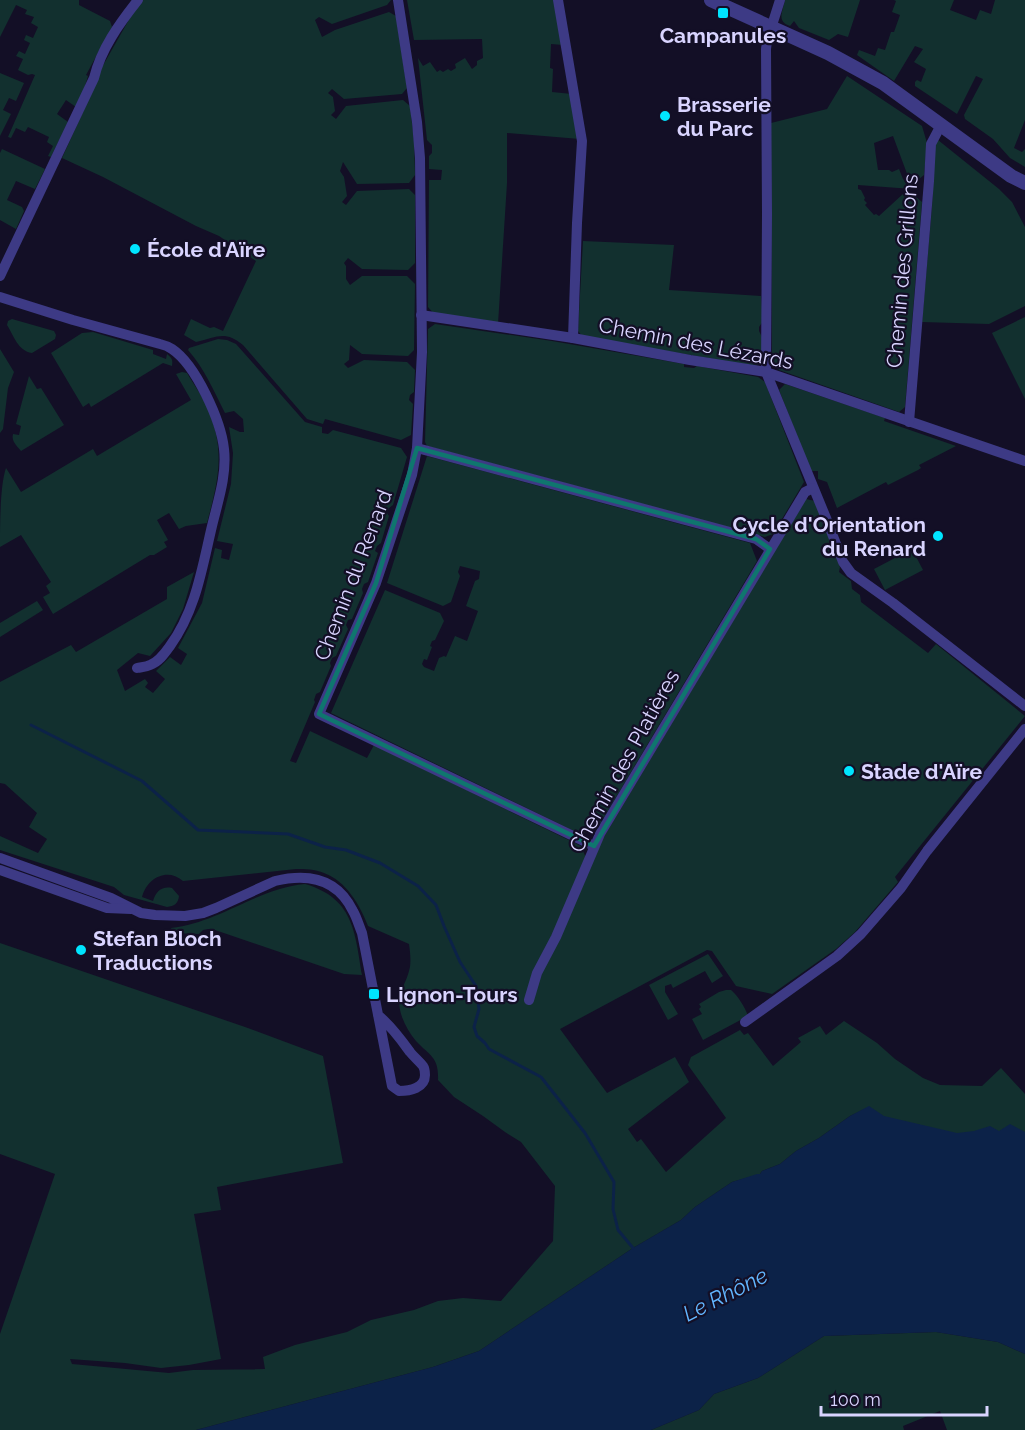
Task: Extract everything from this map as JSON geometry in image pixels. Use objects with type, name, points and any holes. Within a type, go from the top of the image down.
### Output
[{"type":"street","points":[[0,276],[111,38],[138,0]]},
{"type":"street","name":"Chemin du Renard","points":[[398,0],[419,149],[422,352],[417,448],[412,475],[376,583],[319,714],[594,846]]},
{"type":"street","points":[[558,0],[582,141],[573,338]]},
{"type":"street","points":[[711,0],[853,66],[883,83],[1011,176],[1025,183]]},
{"type":"street","points":[[780,0],[766,49],[766,372],[843,562],[851,573],[1025,706]]},
{"type":"street","name":"Chemin des Grillons","points":[[909,422],[931,144],[941,125]]},
{"type":"street","points":[[1011,176],[1025,194]]},
{"type":"street","points":[[0,297],[171,348],[185,360],[217,417],[224,448],[224,469],[192,608],[180,633],[163,656],[150,665],[137,668]]},
{"type":"street","name":"Chemin des Lézards","points":[[421,315],[573,338],[766,372],[1025,461]]},
{"type":"street","points":[[417,448],[756,540],[770,549]]},
{"type":"street","name":"Chemin des Platières","points":[[529,1000],[537,973],[556,937],[594,846],[606,824],[805,492],[813,488]]},
{"type":"street","points":[[745,1022],[837,956],[861,934],[902,888],[927,851],[1025,729]]},
{"type":"street","points":[[0,858],[111,898],[141,913],[155,915],[185,916],[216,908],[275,881],[285,879],[299,877],[331,885],[347,900],[362,933],[378,1015],[392,1086],[399,1091],[412,1090],[422,1084],[425,1079],[423,1065],[416,1060],[389,1024],[378,1015]]},
{"type":"street","points":[[0,870],[107,908],[134,909]]},
{"type":"highlighted area","points":[[417,448],[756,539],[770,549],[594,846],[319,714],[376,583]]},
{"type":"green space","points":[[0,0],[79,0],[79,5],[110,21],[112,27],[86,75],[88,76],[82,96],[76,107],[66,100],[57,114],[68,122],[51,157],[48,156],[53,146],[47,142],[49,137],[28,127],[25,132],[16,128],[11,138],[8,137],[35,75],[28,75],[18,70],[23,59],[16,56],[19,51],[25,54],[30,43],[24,40],[26,35],[33,38],[38,27],[31,23],[34,17],[25,14],[27,10],[16,5],[0,37]]},
{"type":"green space","points":[[142,0],[391,0],[387,5],[332,24],[319,17],[315,20],[322,37],[335,30],[389,12],[396,16],[407,88],[402,94],[344,99],[332,89],[328,93],[333,97],[335,111],[331,115],[336,119],[346,106],[403,100],[410,106],[415,175],[409,183],[357,184],[343,162],[340,171],[344,177],[347,196],[342,202],[346,205],[357,191],[409,189],[415,195],[415,263],[408,270],[362,269],[348,258],[344,263],[346,279],[350,285],[362,276],[407,276],[415,284],[414,350],[408,356],[362,354],[350,345],[349,360],[344,364],[348,368],[364,360],[407,362],[415,370],[414,392],[410,395],[409,400],[413,404],[411,435],[401,440],[325,419],[323,424],[307,419],[237,340],[221,336],[196,342],[184,335],[191,319],[223,331],[256,261],[219,236],[62,158],[101,69]]},
{"type":"green space","points":[[407,0],[554,0],[563,45],[551,44],[552,92],[572,94],[580,139],[507,133],[507,183],[498,324],[434,314],[428,307],[429,180],[441,180],[442,170],[429,169],[432,145],[427,140],[418,58],[423,66],[430,62],[437,72],[448,69],[451,71],[456,68],[455,64],[465,58],[472,69],[477,65],[477,61],[483,58],[482,39],[414,40]]},
{"type":"green space","points":[[785,0],[860,0],[848,37],[838,34],[829,40],[799,28],[794,21],[790,26],[786,24],[782,18]]},
{"type":"green space","points":[[894,0],[954,0],[950,10],[976,20],[980,10],[991,14],[995,0],[1025,0],[1025,120],[1014,148],[1022,152],[1025,149],[1025,167],[1010,158],[993,139],[965,119],[964,115],[983,79],[976,76],[957,114],[915,86],[917,80],[921,82],[926,69],[914,62],[923,49],[915,46],[894,81],[857,55],[859,50],[875,56],[878,48],[885,50],[900,15],[892,12],[896,1]]},
{"type":"green space","points":[[0,73],[24,83],[16,101],[9,98],[3,110],[11,114],[0,136]]},
{"type":"green space","points":[[847,76],[922,126],[927,143],[924,175],[919,179],[909,179],[893,136],[874,143],[878,170],[892,172],[899,169],[903,179],[912,189],[858,185],[867,203],[865,205],[874,215],[879,216],[903,194],[915,196],[922,202],[905,407],[899,412],[779,370],[772,361],[771,123],[827,109]]},
{"type":"green space","points":[[938,140],[1012,202],[1025,227],[1025,306],[989,324],[922,322],[935,145]]},
{"type":"green space","points":[[2,149],[45,169],[35,189],[16,181],[7,200],[22,207],[24,211],[16,229],[0,220],[0,153]]},
{"type":"green space","points":[[583,241],[674,245],[669,290],[761,296],[763,321],[759,331],[762,337],[762,360],[756,366],[583,337],[578,331]]},
{"type":"green space","points":[[1025,317],[1025,399],[992,333]]},
{"type":"green space","points":[[12,319],[54,331],[55,339],[32,353],[27,352],[17,342],[7,325]]},
{"type":"green space","points":[[435,324],[552,341],[684,364],[684,367],[697,366],[758,377],[765,382],[804,482],[773,534],[765,537],[427,446],[425,442],[428,329]]},
{"type":"green space","points":[[93,332],[153,350],[153,354],[166,359],[167,354],[172,359],[172,366],[163,363],[91,407],[89,403],[83,407],[51,353],[82,333]]},
{"type":"green space","points":[[218,339],[236,344],[305,422],[322,427],[322,433],[328,434],[333,430],[401,448],[407,457],[393,505],[387,513],[389,516],[381,543],[375,551],[378,553],[368,582],[364,584],[363,593],[352,619],[348,620],[346,625],[348,629],[336,656],[332,658],[320,692],[316,694],[315,702],[290,761],[296,763],[310,731],[367,758],[374,745],[581,846],[586,858],[598,847],[806,499],[815,501],[840,567],[839,572],[851,581],[852,589],[860,595],[861,602],[928,653],[936,644],[1025,716],[895,877],[898,882],[855,932],[836,949],[772,994],[736,986],[712,951],[707,950],[560,1029],[607,1093],[675,1057],[689,1082],[628,1129],[637,1142],[641,1139],[666,1172],[726,1118],[688,1065],[691,1057],[740,1030],[744,1035],[748,1033],[773,1066],[801,1042],[798,1038],[820,1026],[826,1035],[844,1021],[923,1078],[940,1085],[982,1086],[1001,1068],[1025,1094],[1025,1168],[912,1135],[869,1107],[850,1116],[780,1164],[760,1174],[732,1182],[695,1207],[681,1220],[633,1248],[479,1351],[433,1367],[196,1430],[0,1430],[0,1334],[55,1174],[0,1154],[0,943],[323,1056],[343,1163],[217,1187],[221,1210],[194,1214],[221,1359],[161,1368],[70,1359],[72,1364],[169,1373],[193,1370],[265,1369],[263,1357],[295,1345],[347,1332],[371,1320],[414,1310],[438,1301],[463,1298],[501,1301],[553,1241],[555,1186],[521,1142],[454,1097],[438,1080],[435,1062],[416,1041],[403,1020],[399,1002],[410,967],[409,944],[368,926],[356,902],[332,877],[314,870],[303,869],[183,881],[171,875],[164,875],[148,885],[142,897],[153,901],[160,890],[172,888],[179,896],[178,901],[167,907],[124,895],[114,887],[0,850],[0,836],[38,853],[47,839],[29,827],[37,813],[5,784],[0,783],[0,682],[71,645],[76,652],[167,599],[167,587],[194,572],[183,609],[171,633],[150,656],[138,653],[117,670],[125,691],[145,679],[148,683],[145,687],[153,693],[165,679],[156,671],[170,657],[181,665],[187,654],[178,648],[202,603],[215,548],[222,550],[221,558],[229,560],[233,544],[217,541],[231,484],[233,453],[229,427],[244,432],[243,419],[234,411],[225,413],[204,372],[188,350]]},
{"type":"green space","points":[[0,349],[14,372],[8,388],[3,429],[0,433]]},
{"type":"green space","points":[[187,373],[206,404],[217,439],[217,480],[207,523],[179,529],[169,513],[157,520],[168,540],[164,542],[167,547],[53,614],[43,597],[50,593],[46,586],[51,582],[21,535],[0,547],[1,495],[6,468],[21,492],[93,449],[97,456],[191,400],[176,374]]},
{"type":"green space","points":[[29,376],[37,389],[41,388],[64,425],[21,451],[13,439],[13,434],[19,435],[21,426],[16,424]]},
{"type":"green space","points":[[785,384],[885,418],[884,421],[956,446],[919,465],[921,468],[918,470],[888,485],[886,482],[837,508],[827,482],[818,479],[818,471],[811,471],[779,390]]},
{"type":"green space","points":[[427,456],[750,543],[757,561],[597,829],[580,834],[331,713],[385,590],[440,613],[444,621],[435,640],[432,641],[427,660],[424,659],[422,664],[424,667],[434,671],[439,658],[446,657],[455,636],[467,641],[478,611],[466,606],[475,581],[479,579],[480,571],[460,566],[458,572],[460,576],[451,602],[443,606],[387,583]]},
{"type":"green space","points":[[912,549],[923,570],[885,590],[874,569]]},
{"type":"green space","points":[[37,601],[43,610],[0,637],[0,623]]},
{"type":"green space","points":[[305,884],[333,898],[349,918],[357,944],[362,975],[344,974],[215,930],[203,930],[199,934],[172,933],[171,928],[206,920],[271,892]]},
{"type":"green space","points":[[708,954],[723,976],[712,983],[705,971],[673,988],[671,984],[665,986],[665,992],[678,1014],[668,1020],[649,985]]},
{"type":"green space","points":[[726,990],[731,990],[736,995],[748,1016],[703,1040],[692,1019],[702,1014],[699,1004]]},
{"type":"green space","points":[[936,1332],[998,1342],[1025,1354],[1025,1430],[947,1430],[940,1411],[903,1426],[904,1430],[651,1430],[699,1410],[714,1394],[758,1378],[824,1336]]},
{"type":"water","name":"Le Rhône","points":[[869,1106],[884,1116],[957,1133],[990,1126],[999,1131],[1010,1124],[1025,1132],[1025,1354],[998,1342],[936,1332],[824,1336],[758,1378],[714,1394],[699,1410],[651,1430],[196,1430],[433,1367],[479,1351],[633,1248],[681,1220],[695,1207],[732,1182],[760,1174],[780,1164],[796,1151]]},
{"type":"waterway","points":[[31,725],[142,781],[198,830],[288,834],[325,847],[346,850],[380,863],[418,886],[436,905],[460,962],[476,986],[479,1009],[474,1027],[477,1036],[489,1049],[541,1077],[585,1133],[614,1182],[613,1209],[618,1230],[633,1248]]},
{"type":"place","name":"Campanules","points":[[723,13]]},
{"type":"place","name":"Brasserie du Parc","points":[[665,116]]},
{"type":"place","name":"École d'Aïre","points":[[135,249]]},
{"type":"place","name":"Cycle d'Orientation du Renard","points":[[938,536]]},
{"type":"place","name":"Stade d'Aïre","points":[[849,771]]},
{"type":"place","name":"Stefan Bloch Traductions","points":[[81,950]]},
{"type":"place","name":"Lignon-Tours","points":[[374,994]]}]
